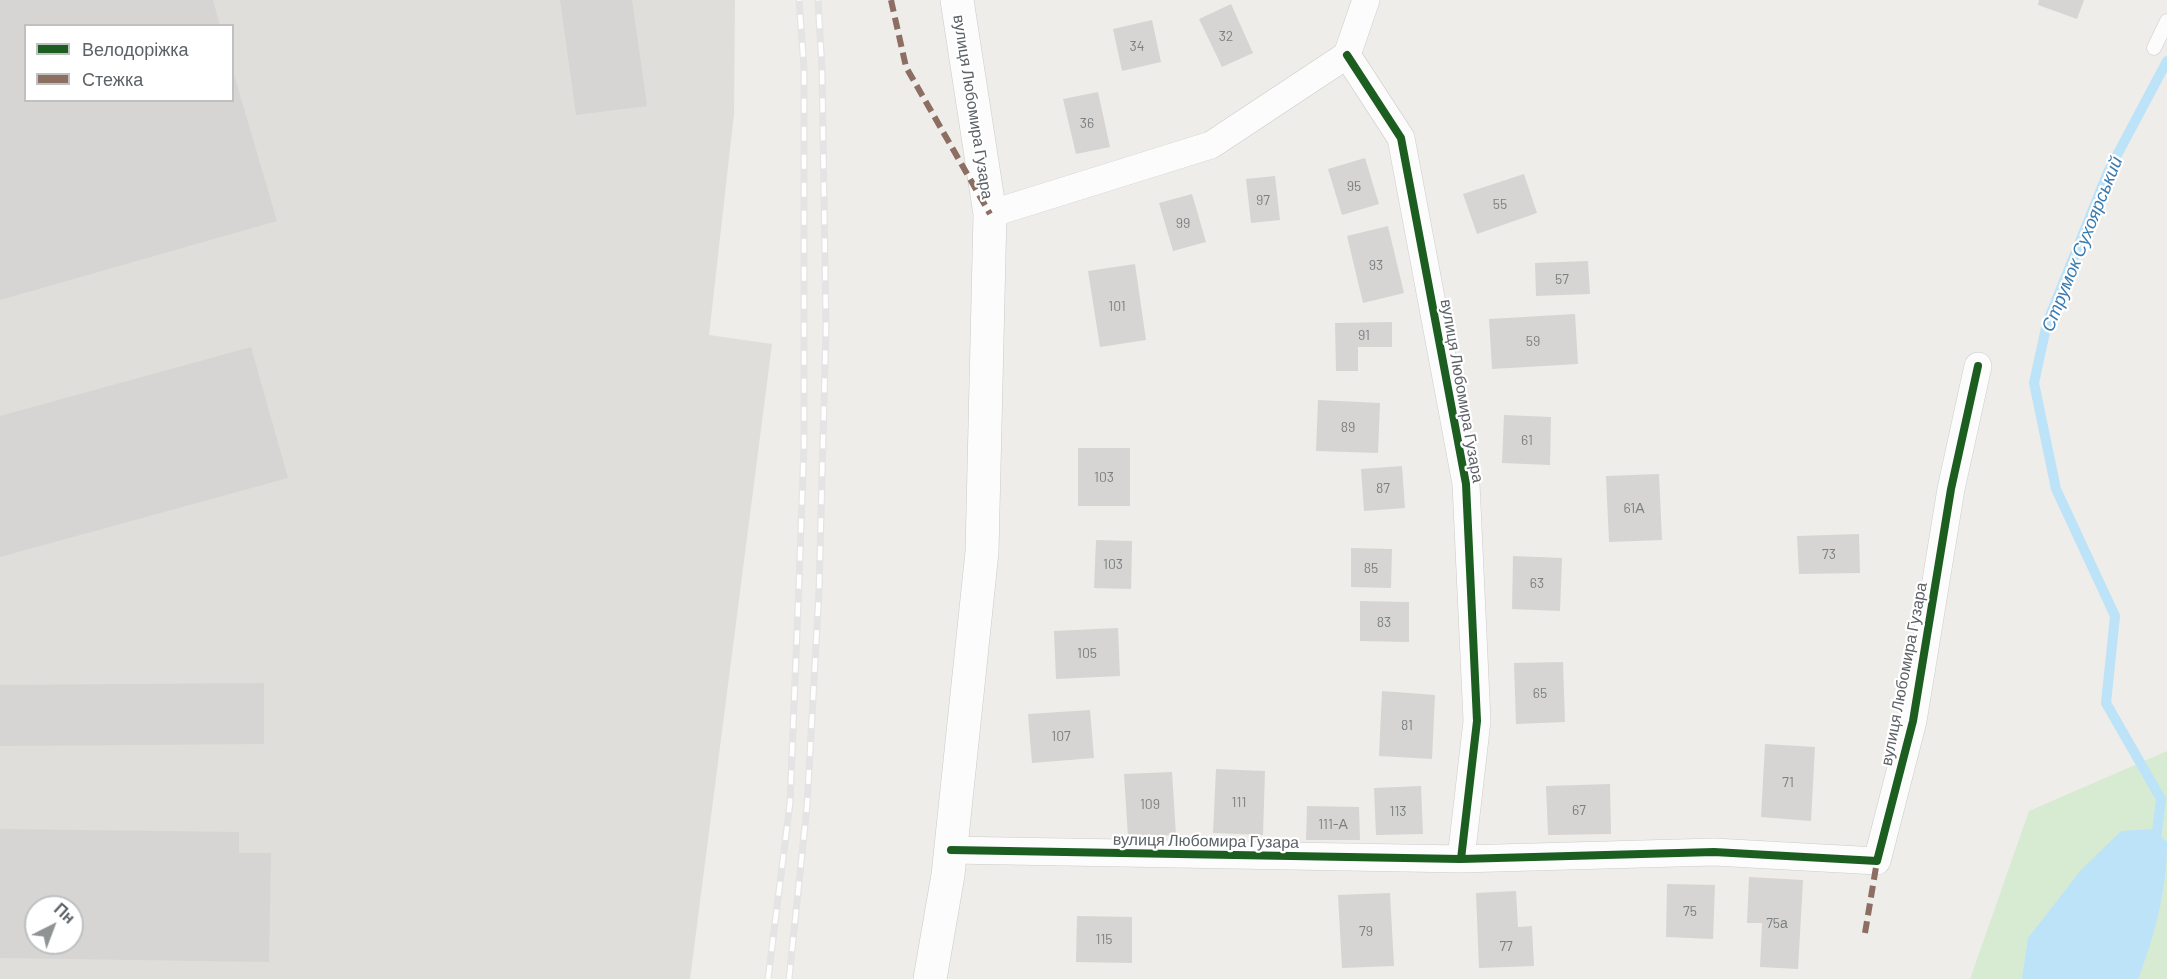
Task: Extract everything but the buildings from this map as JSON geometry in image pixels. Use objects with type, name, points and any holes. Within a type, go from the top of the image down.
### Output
[{"type":"main road","name":"вулиця Любомира Гузара","points":[[930,979],[951,850],[982,552],[990,214],[957,0]]},
{"type":"street","points":[[1347,55],[1366,0]]},
{"type":"street","name":"вулиця Любомира Гузара","points":[[990,214],[1211,145],[1347,55],[1401,138],[1466,484],[1477,720],[1461,859]]},
{"type":"street","name":"вулиця Любомира Гузара","points":[[951,850],[1461,859],[1714,852],[1877,861],[1913,721],[1951,489],[1978,366]]},
{"type":"lane","points":[[2154,48],[2167,21]]},
{"type":"shaded area","points":[[0,0],[735,0],[734,114],[709,335],[772,344],[690,979],[0,979]]},
{"type":"green space","points":[[2167,751],[2167,979],[1970,979],[2029,811]]},
{"type":"water","points":[[2152,829],[2167,842],[2165,877],[2155,929],[2138,979],[2022,979],[2028,938],[2081,870],[2121,831]]},
{"type":"waterway","name":"Струмок Сухоярський","points":[[2155,847],[2161,799],[2106,703],[2115,616],[2056,489],[2034,383],[2047,323],[2108,172],[2167,61]]},
{"type":"railway","points":[[768,979],[790,803],[804,443],[804,68],[799,0]]},
{"type":"railway","points":[[789,979],[807,806],[819,591],[826,328],[822,69],[818,0]]},
{"type":"marked path","points":[[891,0],[906,67],[990,214]]},
{"type":"marked path","points":[[1865,933],[1877,861]]},
{"type":"cycle path","points":[[1347,55],[1401,138],[1466,484],[1477,721],[1461,859]]},
{"type":"cycle path","points":[[951,850],[1461,859],[1714,852],[1877,861],[1913,721],[1951,489],[1978,366]]}]
